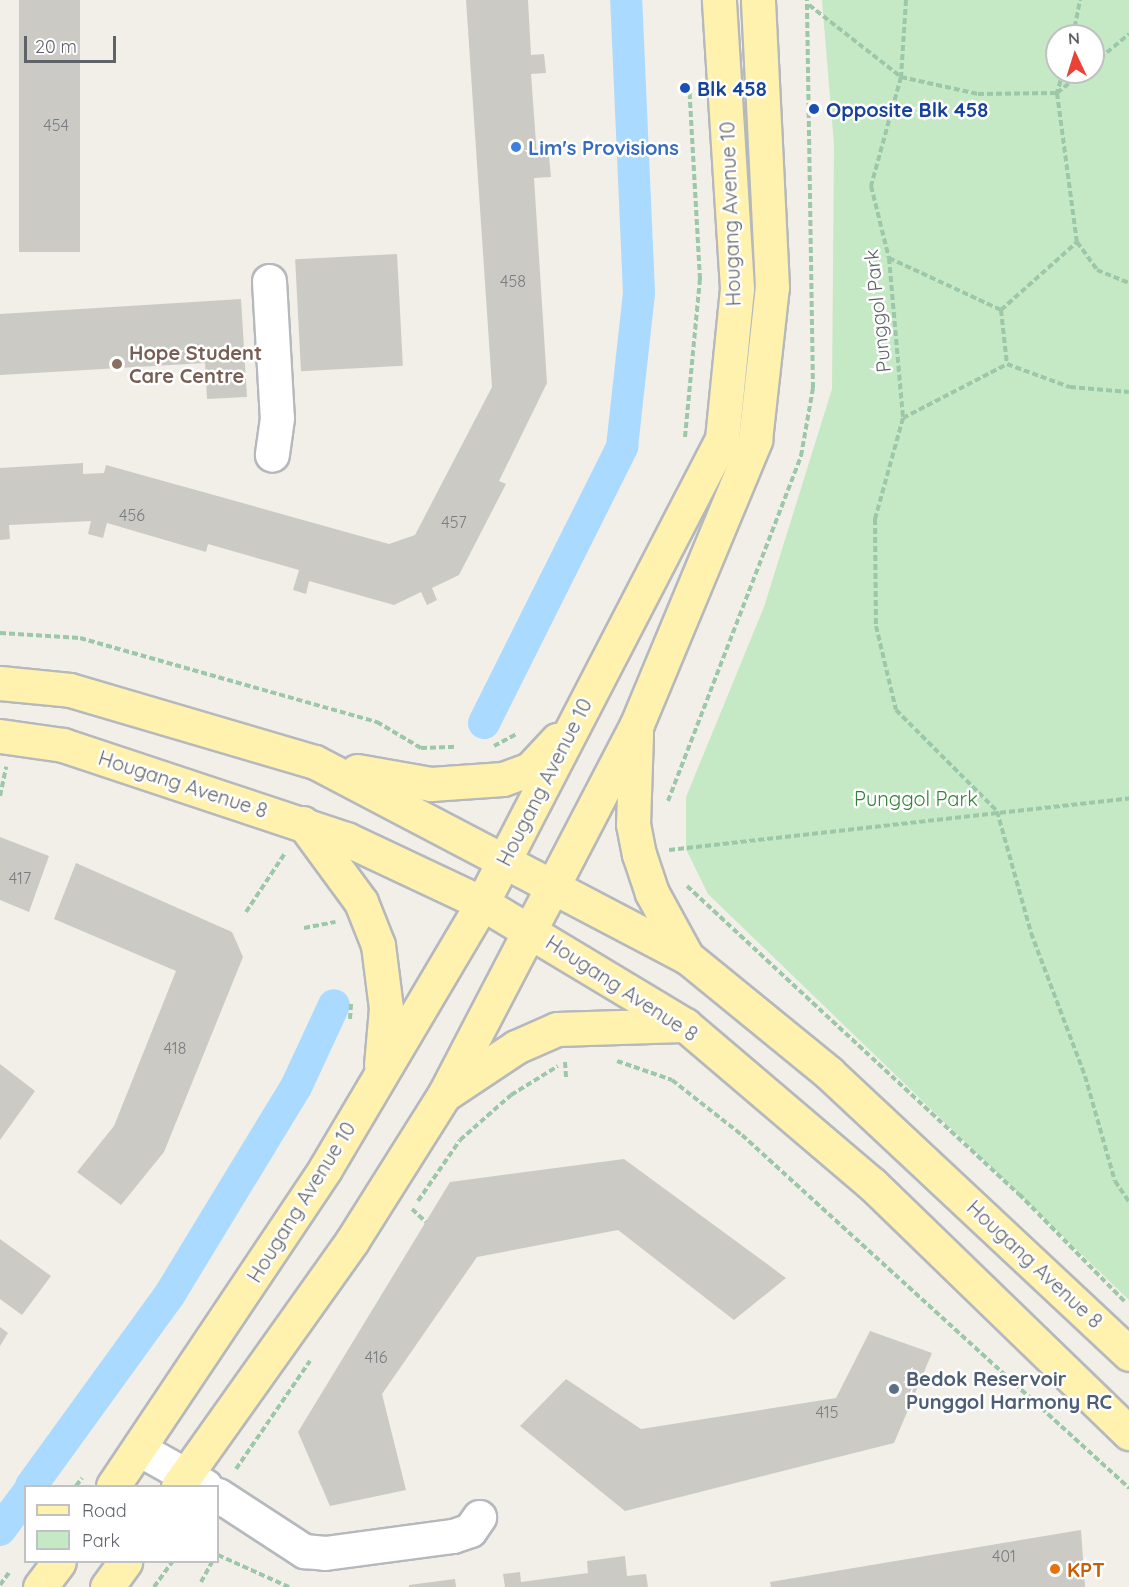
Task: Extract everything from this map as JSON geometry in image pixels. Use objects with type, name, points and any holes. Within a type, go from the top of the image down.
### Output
[{"type":"main road","name":"Hougang Avenue 10","points":[[102,1477],[139,1449],[325,1169],[506,860],[576,719],[722,439],[737,288],[719,0]]},
{"type":"main road","name":"Hougang Avenue 10","points":[[190,1482],[352,1240],[444,1095],[637,724],[755,440],[772,288],[758,0]]},
{"type":"main road","name":"Hougang Avenue 8","points":[[0,682],[70,690],[315,762],[554,885],[687,957],[829,1073],[1129,1354]]},
{"type":"main road","points":[[315,762],[431,784],[502,779],[530,769],[576,719]]},
{"type":"main road","points":[[637,724],[633,824],[639,854],[652,893],[687,957]]},
{"type":"main road","name":"Hougang Avenue 8","points":[[3,749],[63,745],[295,837],[482,903],[530,930],[685,1025],[872,1184],[1129,1433]]},
{"type":"main road","points":[[295,837],[361,902],[378,945],[386,1008],[380,1076]]},
{"type":"main road","points":[[444,1095],[516,1047],[557,1029],[685,1025]]},
{"type":"main road","points":[[40,1587],[58,1563]]},
{"type":"main road","points":[[107,1587],[124,1563]]},
{"type":"lane","points":[[269,281],[277,418],[272,455]]},
{"type":"lane","points":[[139,1449],[190,1482]]},
{"type":"lane","points":[[219,1496],[304,1551],[325,1553],[453,1536],[470,1530],[479,1517]]},
{"type":"path","name":"Punggol Park","points":[[906,0],[901,77],[871,186],[890,258],[903,418],[875,519],[876,626],[896,710],[997,811],[1031,933],[1085,1076],[1115,1180],[1129,1202]]},
{"type":"path","points":[[1075,24],[1080,0]]},
{"type":"path","points":[[808,4],[901,77],[978,94],[1057,93],[1068,84]]},
{"type":"path","points":[[1105,53],[1129,34]]},
{"type":"path","points":[[684,444],[700,279],[688,70]]},
{"type":"path","points":[[1060,84],[1057,93],[1077,242],[1097,270],[1129,283]]},
{"type":"path","points":[[1001,310],[1077,242]]},
{"type":"path","points":[[890,258],[1001,310]]},
{"type":"path","points":[[1001,310],[1007,364]]},
{"type":"path","points":[[903,418],[1007,364],[1070,387],[1129,392]]},
{"type":"path","points":[[0,633],[80,638],[377,722],[421,748],[469,747]]},
{"type":"path","points":[[481,747],[524,730]]},
{"type":"path","points":[[0,761],[3,749]]},
{"type":"path","points":[[3,749],[16,765]]},
{"type":"path","points":[[0,796],[3,749]]},
{"type":"path","points":[[669,859],[666,851],[997,811],[1129,798]]},
{"type":"path","points":[[280,846],[295,837]]},
{"type":"path","points":[[295,837],[296,857]]},
{"type":"path","points":[[246,912],[295,837]]},
{"type":"path","points":[[684,883],[714,916],[1019,1194],[1129,1307]]},
{"type":"path","points":[[304,928],[333,922]]},
{"type":"path","points":[[350,1031],[351,999]]},
{"type":"path","points":[[406,1219],[460,1140],[511,1095],[565,1062],[579,1059]]},
{"type":"path","points":[[611,1059],[672,1080],[742,1136],[1129,1488]]},
{"type":"path","points":[[565,1062],[566,1078]]},
{"type":"path","points":[[412,1209],[426,1222]]},
{"type":"path","points":[[219,1494],[312,1357]]},
{"type":"path","points":[[79,1485],[102,1477]]},
{"type":"path","points":[[219,1556],[289,1587]]},
{"type":"path","points":[[154,1587],[171,1563]]},
{"type":"path","points":[[201,1582],[211,1563]]},
{"type":"green space","name":"Punggol Park","points":[[822,0],[1129,0],[1129,1300],[708,894],[686,849],[686,797],[764,607],[832,389],[834,145]]},
{"type":"building","points":[[19,0],[80,0],[80,252],[19,252]]},
{"type":"building","points":[[466,0],[528,0],[531,55],[544,54],[546,73],[531,74],[537,157],[549,156],[551,177],[534,178],[547,383],[499,481],[506,484],[459,575],[432,588],[437,600],[427,605],[421,592],[394,605],[309,581],[306,594],[293,590],[299,570],[208,544],[206,552],[107,523],[103,538],[88,534],[91,521],[9,525],[10,539],[0,540],[0,468],[83,463],[83,474],[104,473],[106,465],[389,544],[415,535],[492,387]]},
{"type":"building","points":[[397,254],[403,366],[301,371],[295,259]]},
{"type":"building","points":[[241,299],[247,397],[207,399],[205,363],[0,375],[0,314]]},
{"type":"building","points":[[0,837],[49,856],[29,912],[0,900]]},
{"type":"building","points":[[76,863],[232,932],[243,957],[164,1152],[121,1205],[77,1172],[114,1126],[176,971],[54,919]]},
{"type":"building","points":[[0,1064],[35,1091],[0,1140]]},
{"type":"building","points":[[624,1159],[786,1278],[734,1320],[618,1230],[477,1257],[382,1394],[406,1490],[330,1506],[298,1432],[450,1182]]},
{"type":"building","points":[[0,1239],[51,1276],[22,1315],[0,1299]]},
{"type":"building","points":[[0,1327],[8,1333],[0,1346]]},
{"type":"building","points":[[870,1331],[932,1353],[894,1443],[625,1511],[520,1426],[566,1379],[641,1429],[836,1398]]},
{"type":"building","points":[[1081,1530],[1085,1587],[771,1587],[770,1582]]},
{"type":"building","points":[[625,1556],[627,1576],[646,1574],[648,1587],[505,1587],[503,1574],[520,1572],[521,1582],[588,1573],[587,1561]]},
{"type":"building","points":[[455,1579],[456,1587],[409,1587],[409,1585]]},
{"type":"waterway","points":[[484,723],[622,447],[639,293],[626,0]]},
{"type":"waterway","points":[[32,1485],[170,1294],[296,1087],[334,1005]]},
{"type":"waterway","points":[[0,1530],[24,1498]]},
{"type":"place","name":"Blk 458","points":[[685,88]]},
{"type":"place","name":"Opposite Blk 458","points":[[814,109]]},
{"type":"place","name":"Lim's Provisions","points":[[516,147]]},
{"type":"place","name":"Hope Student Care Centre","points":[[117,364]]},
{"type":"place","name":"Bedok Reservoir Punggol Harmony RC","points":[[894,1389]]},
{"type":"place","name":"KPT","points":[[1055,1569]]}]
